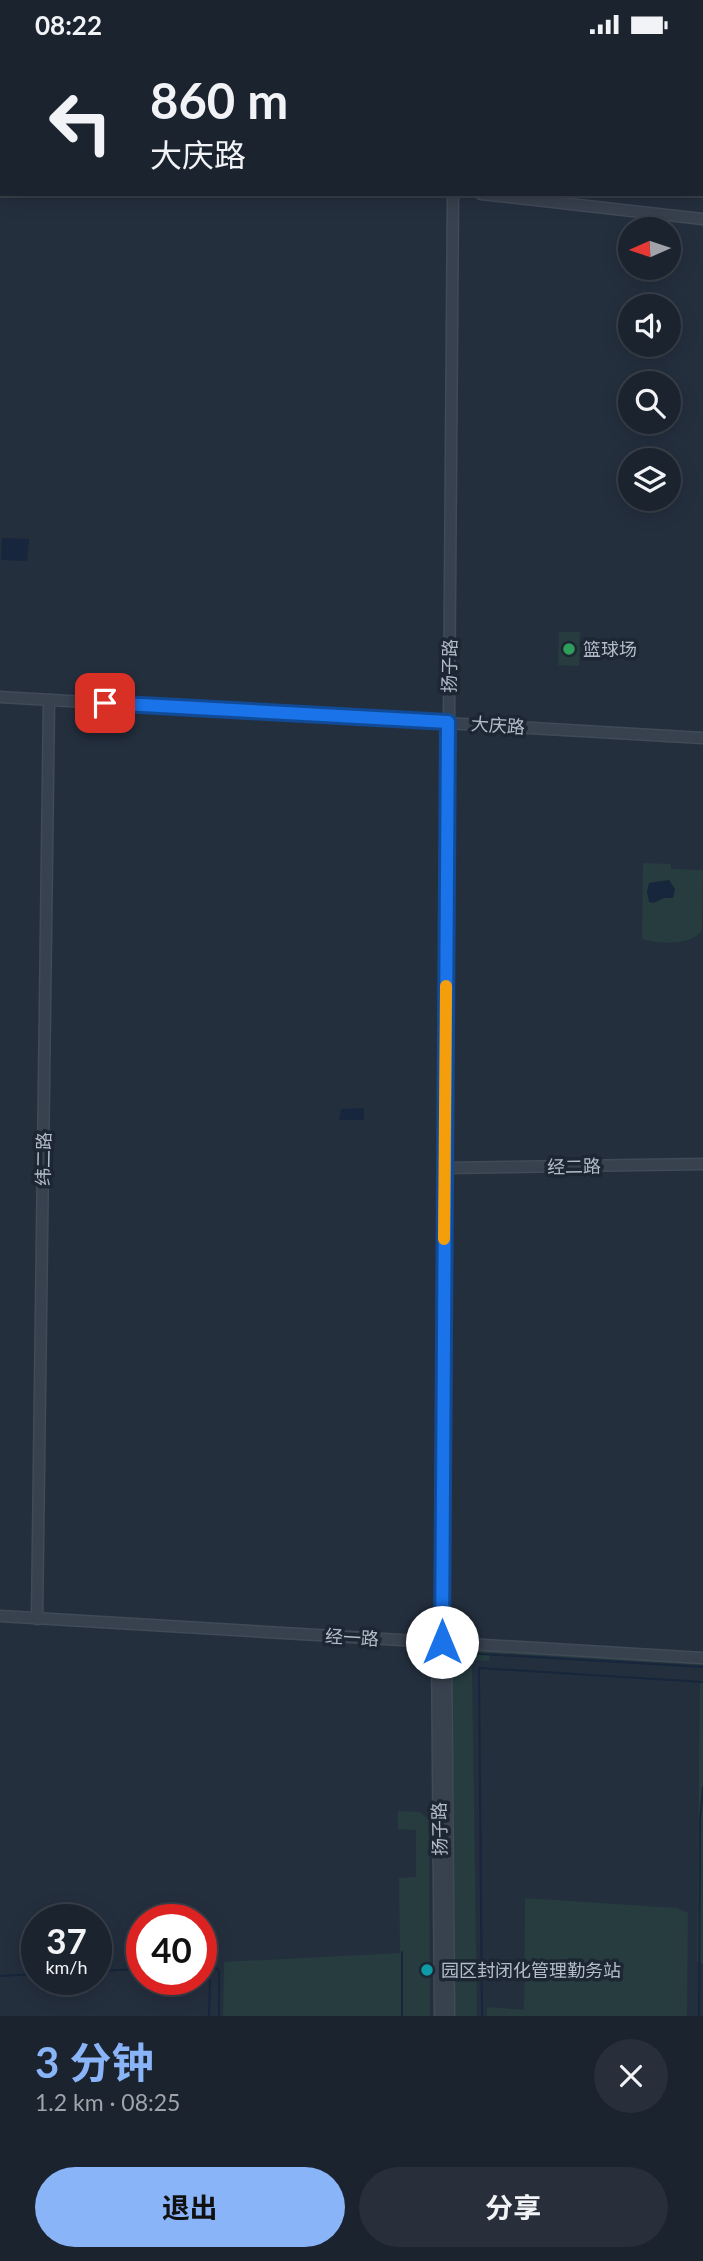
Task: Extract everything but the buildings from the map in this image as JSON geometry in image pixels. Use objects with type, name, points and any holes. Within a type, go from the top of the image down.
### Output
[{"type":"street","name":"扬子路","points":[[440,2016],[453,196]]},
{"type":"street","points":[[499,196],[703,219]]},
{"type":"street","name":"大庆路","points":[[0,697],[703,738]]},
{"type":"street","name":"纬二路","points":[[37,1619],[49,700]]},
{"type":"street","name":"经二路","points":[[444,1168],[703,1164]]},
{"type":"street","name":"经一路","points":[[0,1616],[703,1658]]},
{"type":"street","name":"扬子路","points":[[442,1642],[449,2016]]},
{"type":"green space","name":"篮球场","points":[[559,632],[580,632],[579,666],[558,665]]},
{"type":"green space","points":[[643,863],[671,864],[671,869],[703,870],[702,930],[697,935],[674,942],[642,939]]},
{"type":"green space","points":[[460,1648],[703,1662],[703,1665],[490,1653],[489,1661],[474,1660],[477,2016],[455,2016],[452,1657],[453,1652]]},
{"type":"green space","points":[[700,1680],[703,1680],[703,1964],[697,1962]]},
{"type":"green space","points":[[398,1811],[420,1812],[429,1820],[430,2016],[223,2016],[224,1962],[400,1953],[399,1878],[416,1877],[416,1830],[398,1829]]},
{"type":"green space","points":[[525,1898],[677,1908],[688,1913],[687,2016],[487,2016],[487,2007],[524,2010]]},
{"type":"water","points":[[2,538],[29,539],[27,561],[1,560]]},
{"type":"water","points":[[669,880],[675,889],[673,898],[649,902],[649,883]]},
{"type":"water","points":[[364,1108],[364,1120],[339,1120],[341,1109]]},
{"type":"waterway","points":[[465,1653],[703,1667]]},
{"type":"waterway","points":[[482,2016],[479,1668],[703,1682]]},
{"type":"waterway","points":[[699,2016],[700,1820],[703,1787]]},
{"type":"waterway","points":[[402,1952],[402,2016]]},
{"type":"waterway","points":[[217,1969],[219,2016]]},
{"type":"waterway","points":[[112,1970],[126,1970]]},
{"type":"waterway","points":[[0,1976],[21,1975]]},
{"type":"waterway","points":[[209,2016],[210,1995]]},
{"type":"slow traffic","points":[[444,1239],[446,986]]},
{"type":"place","name":"篮球场","points":[[569,649]]},
{"type":"place","name":"园区封闭化管理勤务站","points":[[427,1970]]},
{"type":"route","points":[[105,703],[448,722],[442,1642]]}]
